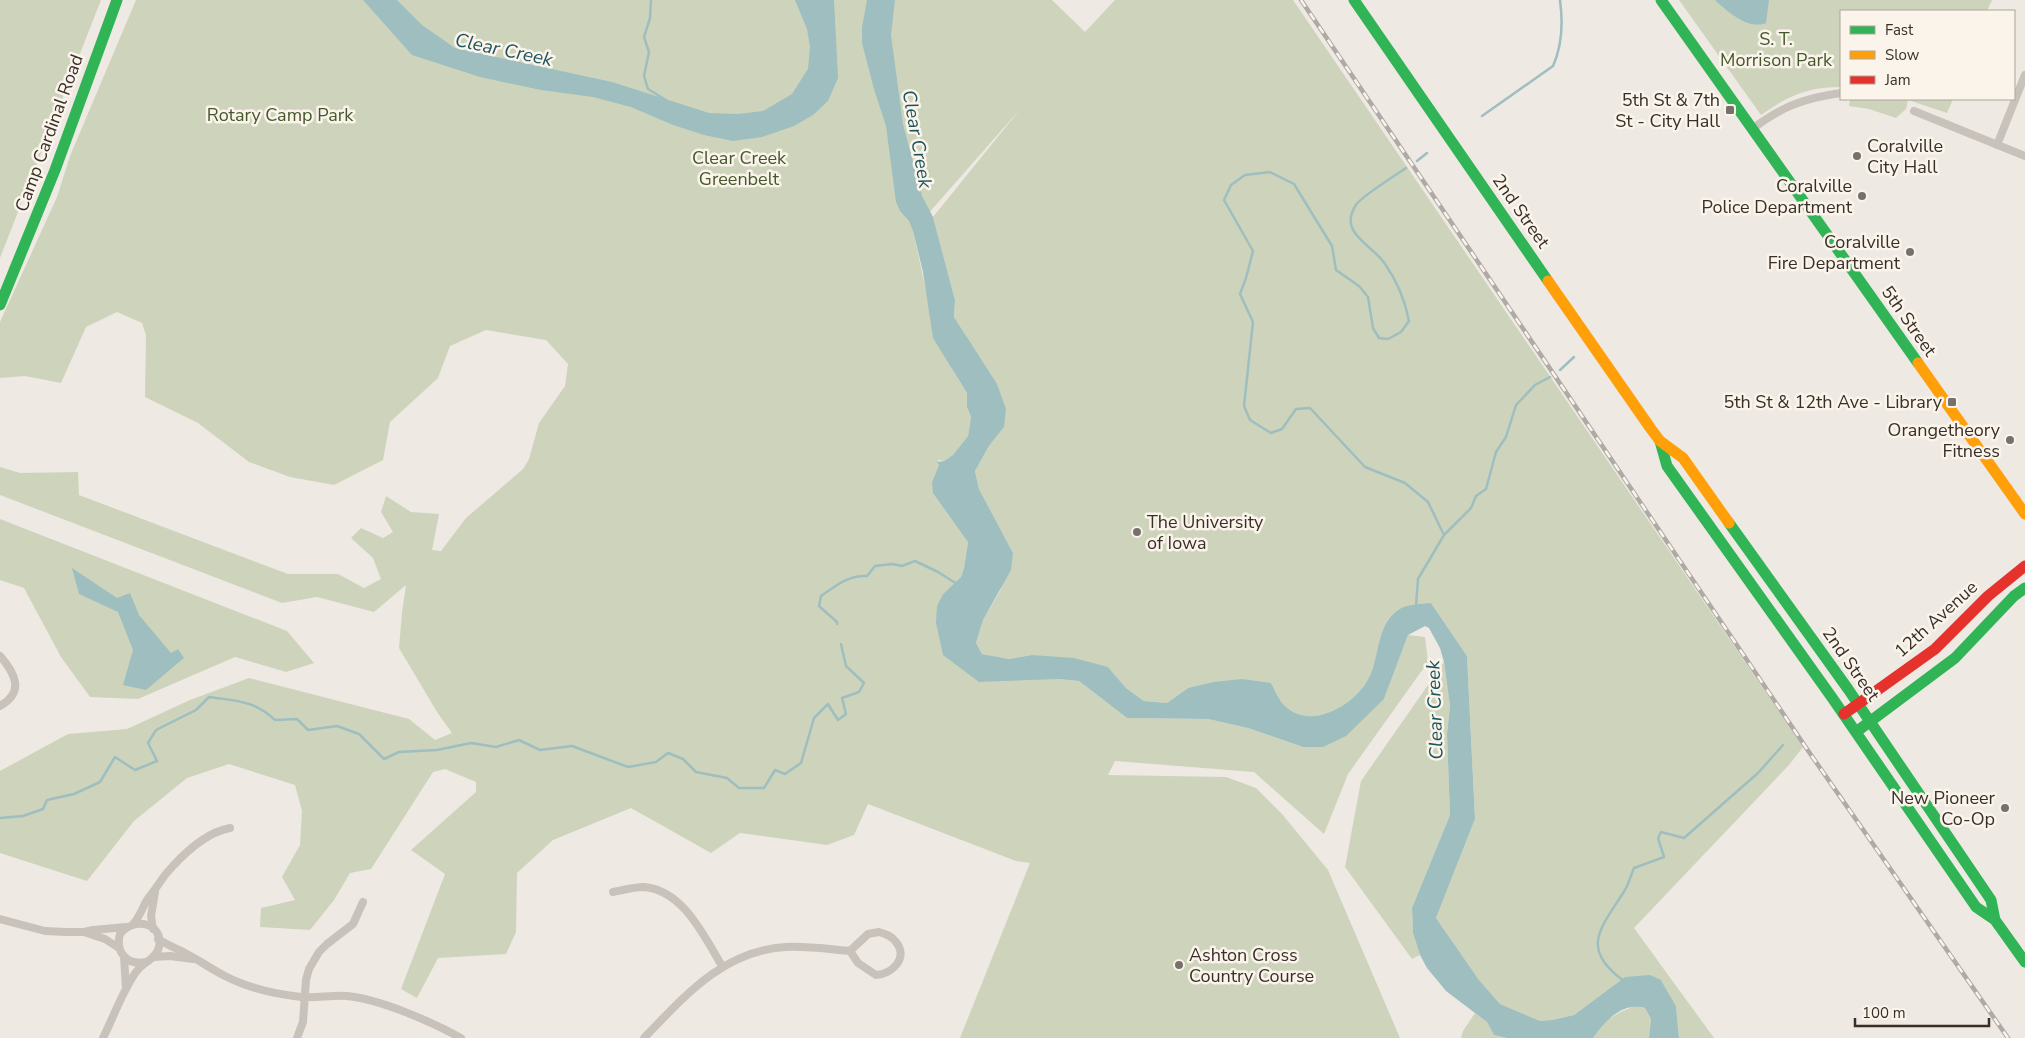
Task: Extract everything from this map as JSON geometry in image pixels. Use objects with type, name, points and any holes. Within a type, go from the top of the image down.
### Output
[{"type":"main road","name":"Camp Cardinal Road","points":[[0,305],[55,170],[117,0]]},
{"type":"main road","name":"2nd Street","points":[[1354,0],[1660,441],[1683,458],[1870,721],[1991,900],[1994,920]]},
{"type":"main road","name":"5th Street","points":[[1661,0],[2025,514]]},
{"type":"main road","name":"2nd Street","points":[[1660,441],[1667,466],[1744,577],[1844,714],[1976,907],[1994,920],[2025,962]]},
{"type":"main road","name":"12th Avenue","points":[[1844,714],[1935,649],[1988,596],[2025,566]]},
{"type":"main road","name":"12th Avenue","points":[[1856,732],[1954,658],[2014,596],[2025,588]]},
{"type":"street","points":[[1997,145],[2025,75]]},
{"type":"street","points":[[1752,130],[1769,116],[1801,100],[1840,93]]},
{"type":"street","points":[[1914,111],[2025,156]]},
{"type":"street","points":[[0,656],[12,669],[16,680],[14,692],[10,700],[0,706]]},
{"type":"street","points":[[119,948],[120,934],[143,912],[148,898],[155,892],[176,863],[208,836],[218,830],[230,828]]},
{"type":"street","points":[[613,892],[642,887],[659,891],[668,896],[693,919],[722,966]]},
{"type":"street","points":[[155,892],[151,916],[153,929],[158,939],[167,946],[186,953],[193,959],[242,984],[305,997],[347,996],[379,1003],[432,1023],[461,1038]]},
{"type":"street","points":[[297,1038],[303,1022],[306,980],[314,960],[327,944],[353,924],[363,902]]},
{"type":"street","points":[[0,919],[45,931],[84,932],[144,924],[153,929]]},
{"type":"street","points":[[84,932],[102,938],[119,948],[124,957],[126,988]]},
{"type":"street","points":[[644,1038],[691,989],[722,966],[752,953],[782,947],[850,951],[868,934],[879,932],[891,936],[898,943],[900,953],[893,970],[885,974],[876,975],[858,963],[850,951]]},
{"type":"street","points":[[103,1038],[135,973],[153,957],[158,949],[158,939]]},
{"type":"street","points":[[153,957],[170,956],[193,959]]},
{"type":"street","points":[[124,957],[133,963],[146,962]]},
{"type":"green space","points":[[0,0],[101,0],[0,258]]},
{"type":"green space","points":[[136,0],[1052,0],[1085,32],[1115,0],[1293,0],[1803,747],[1789,765],[1634,928],[1714,1038],[1679,1038],[1676,1006],[1661,980],[1625,977],[1574,1015],[1552,1020],[1540,1021],[1500,1004],[1479,980],[1436,918],[1475,819],[1467,656],[1431,603],[1414,605],[1398,610],[1390,617],[1381,634],[1374,665],[1366,683],[1359,692],[1340,707],[1317,716],[1295,713],[1285,706],[1271,683],[1188,688],[1167,703],[1144,701],[1126,688],[1108,667],[1032,655],[1009,659],[982,654],[976,643],[983,620],[1000,591],[1013,553],[979,489],[975,471],[989,446],[1004,427],[965,334],[954,317],[955,300],[933,217],[1021,108],[913,231],[929,304],[954,372],[967,393],[967,407],[971,417],[968,436],[953,455],[944,461],[938,460],[939,465],[932,483],[968,542],[961,577],[943,594],[943,655],[1058,679],[1079,681],[1127,718],[1208,719],[1248,728],[1303,747],[1384,699],[1408,635],[1425,637],[1428,662],[1348,774],[1324,834],[1254,772],[1115,761],[1108,775],[1226,777],[1256,788],[1282,814],[1328,870],[1400,1038],[960,1038],[1030,863],[1016,861],[868,804],[854,835],[827,845],[740,833],[711,853],[631,808],[553,840],[517,873],[516,932],[506,954],[438,958],[417,998],[401,989],[445,874],[411,850],[476,792],[476,782],[445,769],[433,772],[371,869],[350,873],[334,900],[310,930],[260,927],[261,908],[295,900],[282,877],[300,845],[302,811],[295,785],[229,764],[187,778],[134,821],[87,881],[0,853],[0,771],[68,734],[127,729],[190,700],[249,678],[409,719],[435,740],[452,733],[437,712],[399,648],[406,585],[374,612],[317,597],[282,603],[0,495],[0,467],[20,473],[78,472],[79,495],[288,574],[338,574],[364,588],[381,579],[373,558],[351,538],[361,528],[383,538],[393,532],[381,512],[386,496],[411,512],[439,514],[432,550],[441,551],[466,518],[523,469],[529,459],[539,423],[565,386],[568,364],[546,340],[486,330],[450,346],[438,378],[390,422],[383,460],[334,485],[290,477],[249,462],[198,423],[145,397],[146,335],[142,323],[117,312],[86,327],[61,383],[25,376],[0,378],[0,322],[57,197],[70,156]]},
{"type":"green space","name":"S. T. Morrison Park","points":[[1679,0],[1992,0],[1987,10],[1840,10],[1840,87],[1829,87],[1798,94],[1761,115]]},
{"type":"green space","name":"S. T. Morrison Park","points":[[1850,100],[1908,100],[1906,109],[1896,118],[1869,109],[1849,106]]},
{"type":"green space","name":"S. T. Morrison Park","points":[[1908,100],[1953,100],[1947,113]]},
{"type":"green space","points":[[0,519],[287,631],[314,663],[286,672],[235,657],[138,699],[90,697],[61,657],[24,588],[0,580]]},
{"type":"green space","points":[[1444,662],[1450,706],[1447,734],[1450,815],[1412,908],[1413,933],[1420,955],[1412,959],[1345,867],[1361,781]]},
{"type":"green space","points":[[1635,1006],[1645,1008],[1651,1019],[1649,1038],[1593,1038],[1611,1018]]},
{"type":"green space","points":[[1475,1013],[1487,1022],[1494,1035],[1507,1038],[1461,1038],[1463,1031]]},
{"type":"water","points":[[363,0],[397,0],[422,25],[455,48],[612,82],[709,113],[738,114],[763,111],[792,94],[808,69],[810,47],[807,29],[795,0],[834,0],[838,78],[828,101],[813,115],[794,126],[762,137],[733,141],[704,135],[673,125],[631,107],[593,97],[541,90],[480,77],[412,55]]},
{"type":"water","points":[[867,0],[895,0],[891,35],[903,124],[922,196],[933,217],[955,300],[954,317],[997,384],[1006,409],[1004,427],[989,446],[975,471],[979,489],[1013,553],[1011,570],[983,620],[976,643],[982,654],[1009,659],[1032,655],[1074,658],[1108,667],[1126,688],[1144,701],[1167,703],[1188,688],[1214,682],[1242,679],[1271,683],[1285,706],[1295,713],[1317,716],[1340,707],[1359,692],[1366,683],[1371,674],[1381,635],[1390,617],[1405,607],[1431,603],[1467,656],[1475,819],[1436,918],[1479,980],[1500,1004],[1540,1021],[1552,1020],[1574,1015],[1625,977],[1650,975],[1661,980],[1676,1006],[1679,1038],[1649,1038],[1651,1019],[1645,1008],[1637,1007],[1622,1010],[1615,1014],[1593,1038],[1507,1038],[1494,1035],[1487,1022],[1446,991],[1427,968],[1420,955],[1413,933],[1412,908],[1450,815],[1447,734],[1450,706],[1444,662],[1440,648],[1429,628],[1425,626],[1408,635],[1384,699],[1346,736],[1323,747],[1303,747],[1248,728],[1208,719],[1127,718],[1079,681],[1058,679],[979,682],[943,655],[936,623],[937,606],[943,594],[961,577],[968,542],[933,493],[932,482],[939,465],[937,462],[944,461],[953,455],[968,436],[971,417],[967,407],[967,393],[933,338],[923,272],[913,231],[909,221],[900,211],[896,202],[886,126],[862,43],[862,27]]},
{"type":"water","points":[[1715,0],[1769,0],[1766,23],[1759,25],[1745,22]]},
{"type":"water","points":[[72,568],[117,598],[130,593],[139,615],[171,653],[178,649],[184,658],[146,690],[123,685],[133,650],[118,612],[79,594]]},
{"type":"waterway","points":[[651,0],[650,18],[644,37],[649,52],[644,76],[648,89],[666,100]]},
{"type":"waterway","points":[[1482,116],[1553,66],[1561,34],[1560,0]]},
{"type":"waterway","points":[[1417,161],[1427,153]]},
{"type":"waterway","points":[[1406,168],[1359,201],[1351,215],[1354,231],[1380,257],[1397,284],[1403,298],[1409,321],[1401,332],[1388,339],[1379,338],[1373,328],[1368,297],[1359,286],[1336,270],[1332,246],[1294,184],[1270,172],[1245,175],[1231,185],[1224,200],[1253,251],[1240,294],[1253,322],[1244,406],[1250,420],[1271,433],[1282,429],[1296,409],[1310,408],[1365,467],[1405,483],[1428,502],[1444,535],[1418,579],[1416,606]]},
{"type":"waterway","points":[[1560,370],[1574,357]]},
{"type":"waterway","points":[[1444,535],[1471,508],[1476,496],[1486,489],[1496,452],[1506,437],[1516,405],[1535,385],[1550,377]]},
{"type":"waterway","points":[[837,624],[819,606],[821,596],[848,579],[867,576],[875,566],[892,564],[902,566],[915,561],[957,584]]},
{"type":"waterway","points":[[0,818],[23,816],[43,809],[47,800],[74,794],[100,782],[115,757],[135,770],[157,761],[148,743],[156,730],[196,710],[209,697],[244,702],[267,713],[275,720],[297,719],[308,730],[337,726],[359,734],[384,759],[399,752],[437,750],[471,743],[496,747],[519,740],[540,750],[572,746],[628,767],[656,762],[668,753],[683,759],[696,772],[727,778],[739,788],[764,788],[775,770],[785,774],[801,763],[814,718],[828,704],[838,720],[846,714],[842,698],[859,692],[864,683],[846,666],[841,644]]},
{"type":"waterway","points":[[1624,981],[1610,969],[1602,958],[1598,947],[1602,926],[1626,887],[1634,868],[1664,857],[1658,838],[1661,832],[1684,838],[1758,773],[1783,745]]},
{"type":"railway","points":[[1301,0],[1809,752],[2008,1038]]},
{"type":"traffic: fast","points":[[0,305],[55,170],[117,0]]},
{"type":"traffic: fast","points":[[1354,0],[1548,281]]},
{"type":"traffic: fast","points":[[1661,0],[1918,363]]},
{"type":"traffic: fast","points":[[1660,441],[1667,466],[1833,699],[1976,907],[1995,920],[2025,962]]},
{"type":"traffic: fast","points":[[1729,523],[1848,689],[1991,900],[1995,920]]},
{"type":"traffic: fast","points":[[1856,732],[1955,658],[2014,596],[2025,588]]},
{"type":"traffic: slow","points":[[1548,281],[1651,429],[1660,441],[1683,458],[1729,523]]},
{"type":"traffic: slow","points":[[1918,363],[2025,514]]},
{"type":"traffic: jam","points":[[1844,714],[1935,649],[1988,596],[2025,566]]},
{"type":"place","name":"5th St & 7th St - City Hall","points":[[1730,110]]},
{"type":"place","name":"Coralville City Hall","points":[[1857,156]]},
{"type":"place","name":"Coralville Police Department","points":[[1862,196]]},
{"type":"place","name":"Coralville Fire Department","points":[[1910,252]]},
{"type":"place","name":"5th St & 12th Ave - Library","points":[[1952,402]]},
{"type":"place","name":"Orangetheory Fitness","points":[[2010,440]]},
{"type":"place","name":"The University of Iowa","points":[[1137,532]]},
{"type":"place","name":"New Pioneer Co-Op","points":[[2005,808]]},
{"type":"place","name":"Ashton Cross Country Course","points":[[1179,965]]},
{"type":"water label","name":"Clear Creek","points":[[504,49]]},
{"type":"water label","name":"Clear Creek","points":[[918,139]]},
{"type":"water label","name":"Clear Creek","points":[[1434,710]]},
{"type":"park label","name":"Rotary Camp Park","points":[[280,115]]},
{"type":"park label","name":"Clear Creek Greenbelt","points":[[739,168]]}]
